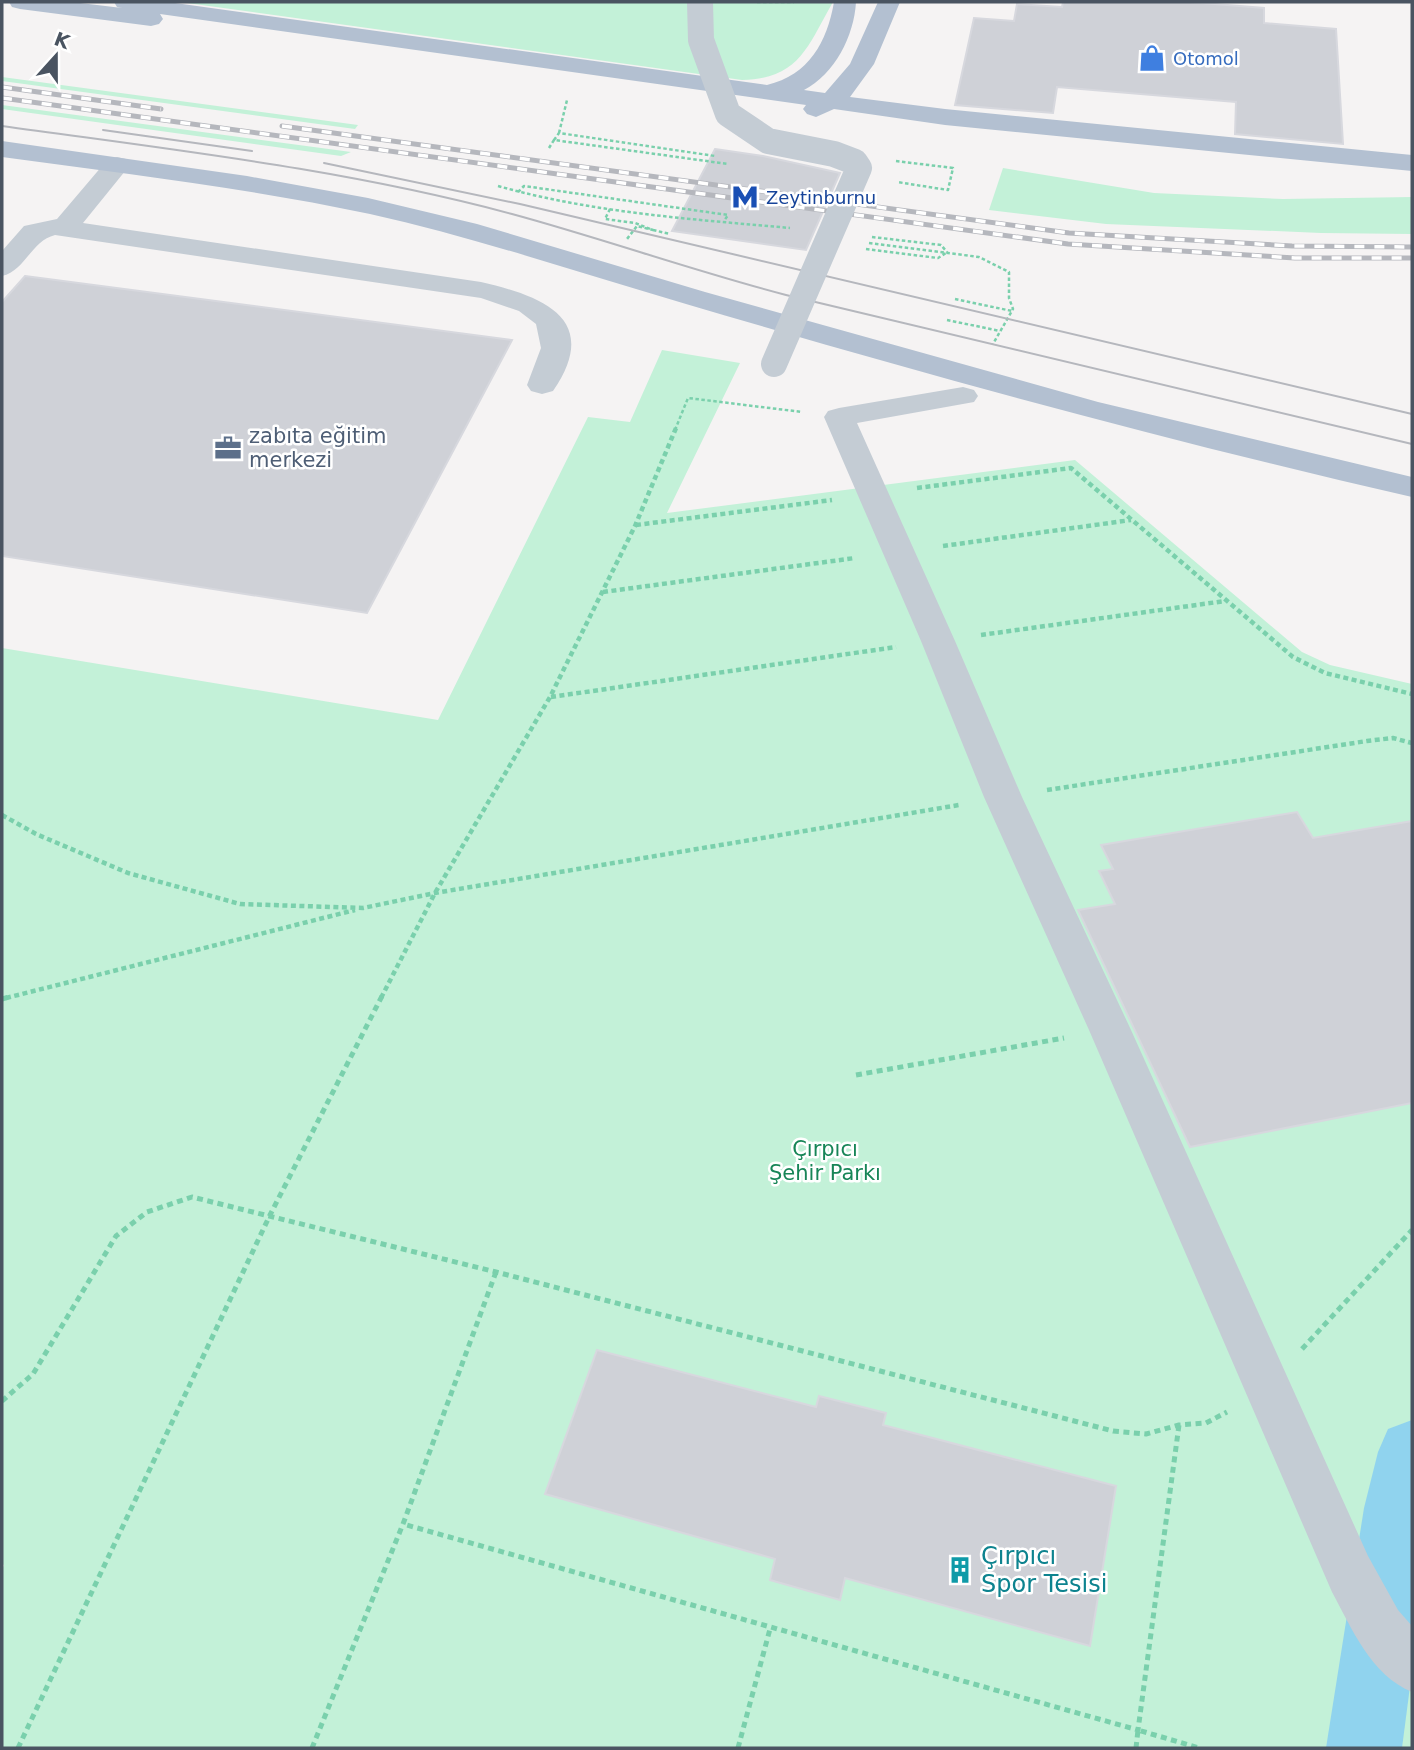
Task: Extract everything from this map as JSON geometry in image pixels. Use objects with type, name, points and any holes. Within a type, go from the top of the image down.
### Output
[{"type":"main road","points":[[20,2],[230,29],[743,110],[778,113],[809,112],[834,101],[859,73],[889,2]]},
{"type":"main road","points":[[125,2],[278,26],[945,117],[1412,163]]},
{"type":"main road","points":[[766,93],[799,83],[818,69],[844,17],[845,2]]},
{"type":"main road","points":[[2,149],[247,184],[355,204],[477,232],[695,298],[1090,409],[1412,487]]},
{"type":"street","points":[[700,2],[701,40],[728,114],[768,141],[834,154],[855,162],[859,168],[774,364]]},
{"type":"street","points":[[64,228],[117,165]]},
{"type":"street","points":[[2,268],[34,232],[46,228],[64,228],[481,290],[527,303],[539,312],[555,332],[554,356],[542,385]]},
{"type":"street","points":[[963,396],[839,417],[938,641],[1003,797],[1110,1030],[1350,1574],[1380,1628],[1405,1657]]},
{"type":"path","points":[[757,2],[793,2]]},
{"type":"path","points":[[549,148],[559,133],[571,83]]},
{"type":"path","points":[[559,133],[712,155]]},
{"type":"path","points":[[554,140],[708,162]]},
{"type":"path","points":[[498,186],[610,209],[679,219],[724,221],[979,257],[1009,272],[1009,298],[1013,310],[955,299]]},
{"type":"path","points":[[517,192],[524,186],[728,215],[724,221]]},
{"type":"path","points":[[610,209],[605,219],[635,223],[653,230]]},
{"type":"path","points":[[621,248],[637,226],[670,234]]},
{"type":"path","points":[[860,248],[939,258],[947,253]]},
{"type":"path","points":[[947,320],[1000,331]]},
{"type":"path","points":[[18,1748],[270,1215],[435,893],[550,697],[635,526],[688,398],[839,417]]},
{"type":"path","points":[[635,526],[1071,468],[1293,657],[1325,673],[1412,694]]},
{"type":"path","points":[[550,697],[1226,600]]},
{"type":"path","points":[[2,999],[363,908],[435,893],[1003,797],[1367,741],[1393,738],[1412,743]]},
{"type":"path","points":[[2,815],[36,834],[128,873],[240,904],[363,908]]},
{"type":"path","points":[[856,1075],[1110,1030]]},
{"type":"path","points":[[2,1402],[33,1374],[116,1236],[147,1212],[192,1197],[496,1272],[1113,1432],[1146,1434],[1178,1425],[1206,1423],[1232,1410],[1268,1386],[1412,1230]]},
{"type":"path","points":[[312,1748],[403,1524],[496,1272]]},
{"type":"path","points":[[1136,1748],[1178,1425]]},
{"type":"path","points":[[403,1524],[1199,1748]]},
{"type":"path","points":[[738,1748],[770,1629]]},
{"type":"green space","points":[[180,2],[833,2],[809,45],[790,66],[762,78],[742,80]]},
{"type":"green space","points":[[2,77],[358,125],[355,129],[2,81]]},
{"type":"green space","points":[[2,105],[351,152],[341,156],[2,109]]},
{"type":"green space","points":[[1003,168],[1154,193],[1283,199],[1412,197],[1412,234],[1106,224],[989,210]]},
{"type":"green space","name":"Çırpıcı Şehir Parkı","points":[[662,350],[740,363],[667,513],[1075,460],[1302,652],[1330,665],[1412,684],[1412,1748],[2,1748],[2,648],[438,720],[588,417],[630,422]]},
{"type":"building","name":"Otomol","points":[[1063,2],[1190,2],[1264,8],[1264,23],[1336,29],[1343,144],[1235,134],[1236,102],[1057,87],[1053,113],[955,105],[974,18],[1014,21],[1017,4],[1062,7]]},
{"type":"building","points":[[715,149],[763,156],[840,173],[806,250],[672,231]]},
{"type":"building","name":"zabıta eğitim merkezi","points":[[25,276],[512,340],[367,613],[2,556],[2,302]]},
{"type":"building","points":[[1297,812],[1313,838],[1412,821],[1412,1103],[1190,1147],[1078,910],[1115,904],[1099,871],[1113,869],[1101,845]]},
{"type":"building","name":"Çırpıcı Spor Tesisi","points":[[597,1350],[816,1407],[819,1396],[886,1413],[883,1425],[1116,1486],[1090,1646],[845,1578],[840,1600],[770,1580],[775,1559],[545,1494]]},
{"type":"waterway","points":[[1364,1748],[1399,1508],[1412,1452]]},
{"type":"tram line","points":[[2,126],[258,162],[449,198],[786,295],[1412,444]]},
{"type":"tram line","points":[[103,130],[252,151]]},
{"type":"tram line","points":[[324,163],[520,204],[1412,414]]},
{"type":"railway","points":[[2,87],[161,109]]},
{"type":"railway","points":[[2,98],[1068,244],[1295,258],[1412,258]]},
{"type":"railway","points":[[282,126],[1069,233],[1292,246],[1412,247]]},
{"type":"place","name":"Otomol","points":[[1152,58]]},
{"type":"place","name":"Zeytinburnu","points":[[745,197]]},
{"type":"place","name":"zabıta eğitim merkezi","points":[[228,448]]},
{"type":"place","name":"Çırpıcı Spor Tesisi","points":[[960,1570]]}]
